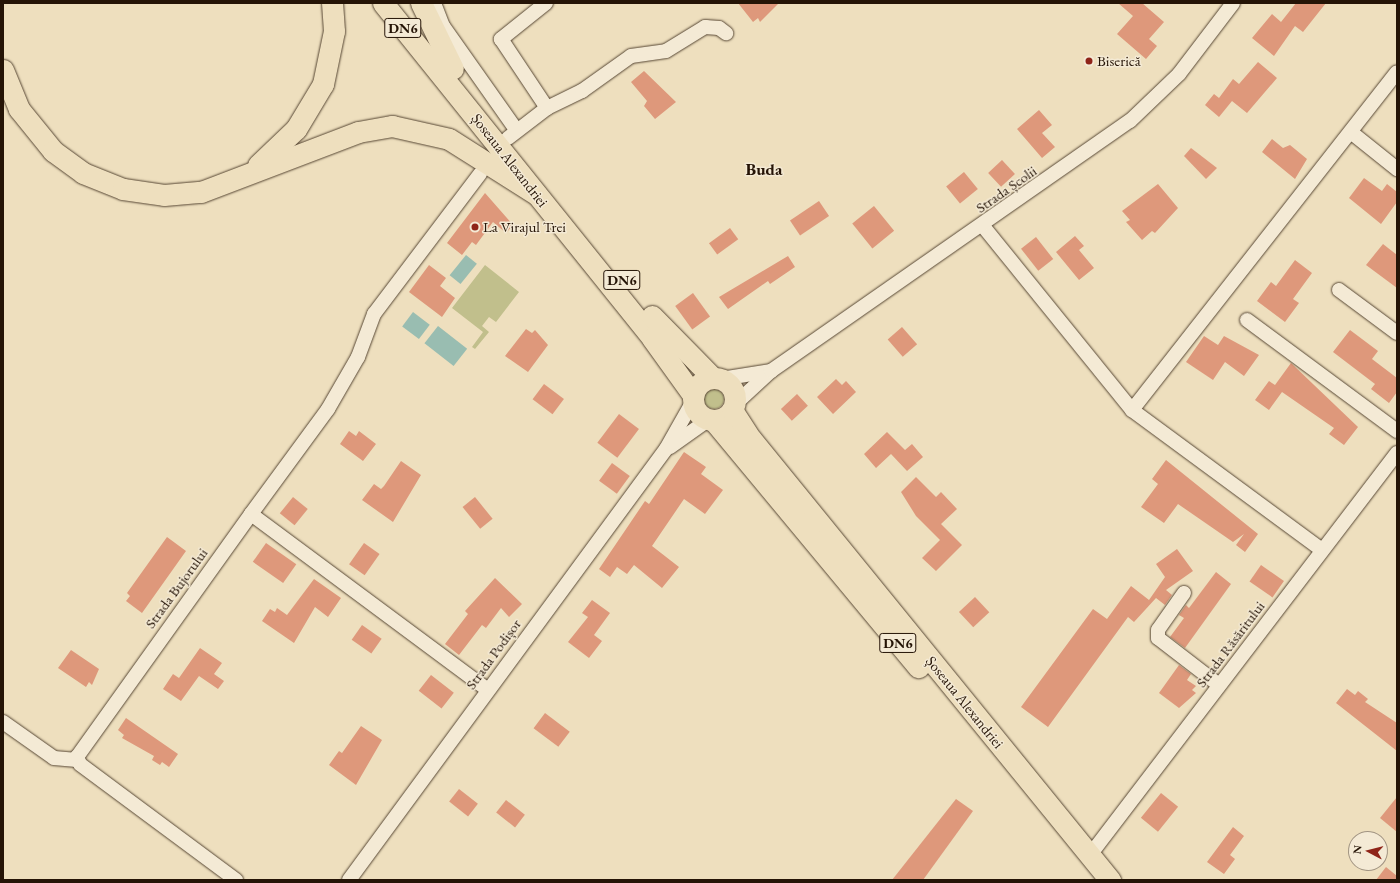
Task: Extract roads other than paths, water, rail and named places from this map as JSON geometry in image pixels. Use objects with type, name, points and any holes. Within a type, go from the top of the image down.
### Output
[{"type":"highway","points":[[238,180],[279,147],[311,106],[330,58],[332,3]]},
{"type":"highway","name":"Șoseaua Alexandriei","points":[[383,3],[536,194],[693,398],[697,413],[711,420],[740,448],[1091,880]]},
{"type":"highway","name":"Șoseaua Alexandriei","points":[[399,3],[453,69],[513,135],[663,330],[717,379],[733,390],[733,408],[751,439],[1110,880]]},
{"type":"highway","points":[[421,3],[453,69]]},
{"type":"highway","points":[[3,70],[19,109],[41,139],[67,162],[102,182],[123,190],[164,196],[201,192],[238,180],[358,132],[392,126],[449,139],[536,194]]},
{"type":"highway","points":[[693,398],[700,384],[717,379]]},
{"type":"highway","points":[[711,420],[733,408]]},
{"type":"street","points":[[434,3],[443,26],[513,135],[547,108],[582,91],[631,56],[666,51],[705,27],[719,28],[726,32]]},
{"type":"street","points":[[546,3],[501,39],[547,108]]},
{"type":"street","name":"Strada Școlii","points":[[733,408],[771,371],[983,226],[1146,108],[1179,74],[1233,3]]},
{"type":"street","points":[[1132,410],[1225,288],[1352,133],[1397,72]]},
{"type":"street","points":[[1352,133],[1397,169]]},
{"type":"street","name":"Strada Bujorului","points":[[77,760],[78,752],[328,408],[358,357],[374,314],[480,174]]},
{"type":"street","points":[[983,226],[1132,410],[1322,550]]},
{"type":"street","points":[[1339,290],[1397,333]]},
{"type":"street","points":[[1247,320],[1397,431]]},
{"type":"street","name":"Strada Școlii","points":[[717,379],[771,371]]},
{"type":"street","name":"Strada Podișor","points":[[352,879],[488,690],[666,449],[693,398]]},
{"type":"street","name":"Strada Podișor","points":[[666,449],[711,420]]},
{"type":"street","name":"Strada Răsăritului","points":[[1090,855],[1397,453]]},
{"type":"street","points":[[251,514],[488,690]]},
{"type":"street","points":[[1184,593],[1158,630],[1158,638],[1219,685]]},
{"type":"street","points":[[3,722],[54,758],[77,760],[236,880]]},
{"type":"water","points":[[466,255],[477,264],[461,284],[450,275]]},
{"type":"water","points":[[413,312],[430,325],[419,339],[402,326]]},
{"type":"water","points":[[438,326],[467,349],[454,366],[424,343]]},
{"type":"place","name":"Biserică","points":[[1089,61]]},
{"type":"place","name":"La Virajul Trei","points":[[475,227]]},
{"type":"district","name":"Buda","points":[[764,170]]}]
